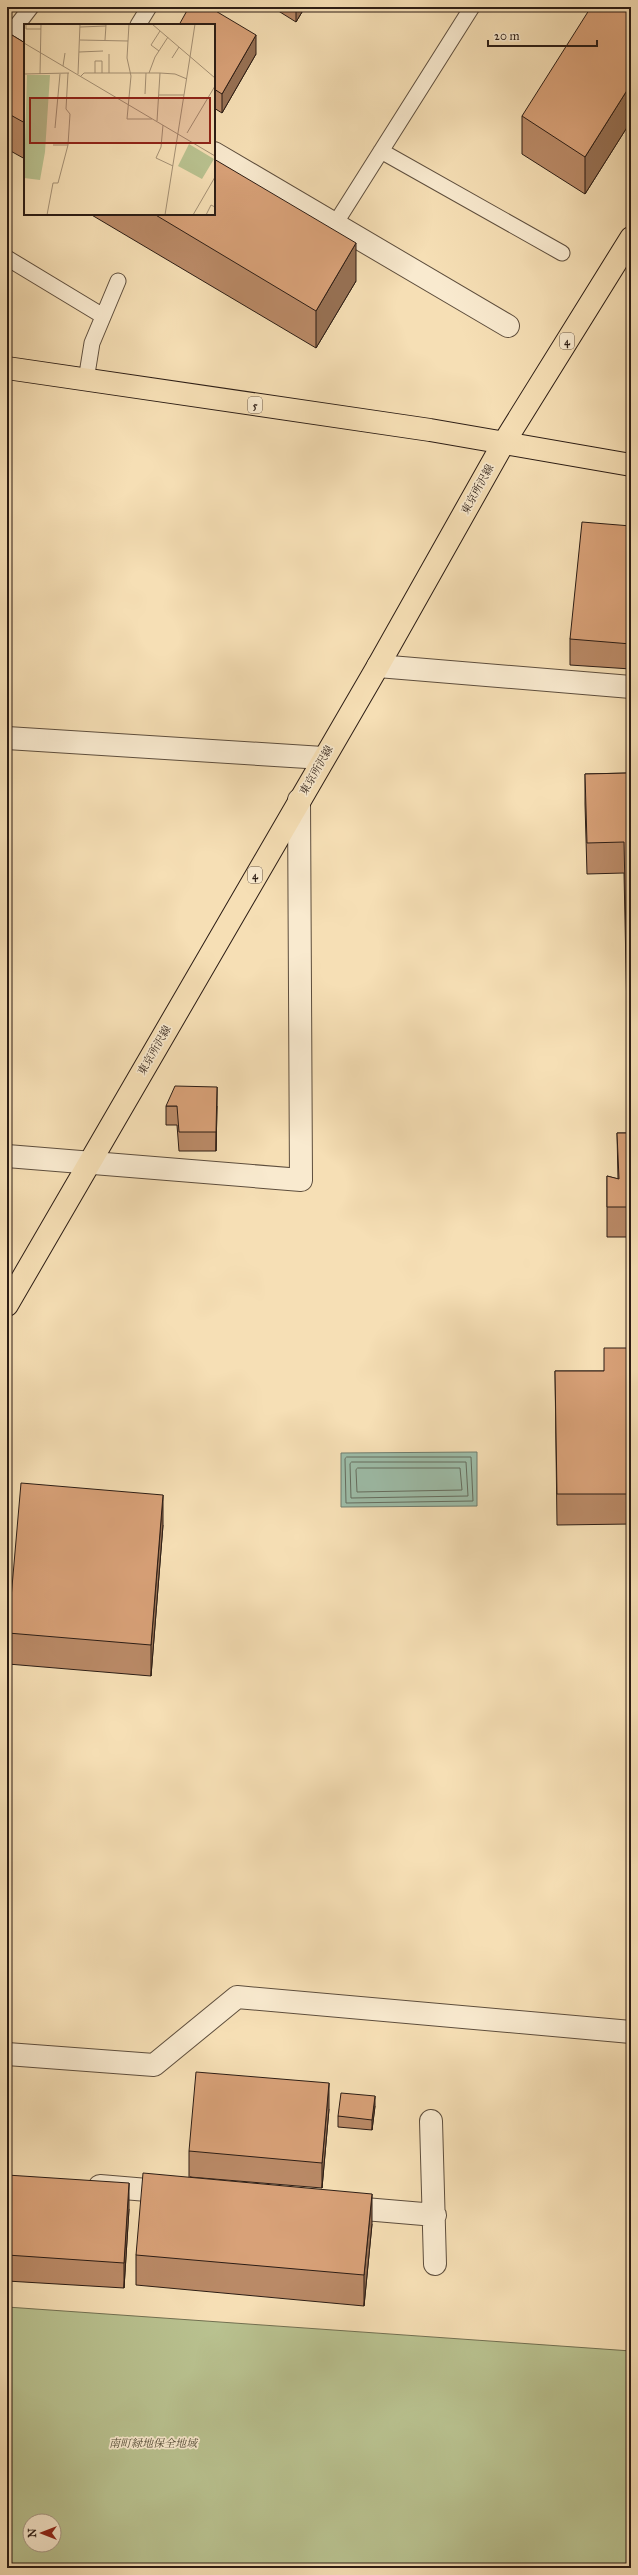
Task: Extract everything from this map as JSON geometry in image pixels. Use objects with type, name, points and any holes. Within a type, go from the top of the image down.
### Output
[{"type":"main road","name":"東京所沢線","points":[[7,1305],[323,758],[378,666],[503,444],[631,238]]},
{"type":"main road","name":"5","points":[[7,368],[430,430],[503,444],[631,464]]},
{"type":"street","points":[[215,154],[508,326]]},
{"type":"street","points":[[378,666],[631,687]]},
{"type":"street","points":[[7,738],[323,758]]},
{"type":"street","points":[[7,1156],[301,1180],[299,800]]},
{"type":"street","points":[[7,2054],[154,2065],[237,1997],[631,2032]]},
{"type":"street","points":[[431,2121],[435,2215],[435,2264]]},
{"type":"street","points":[[78,2184],[189,2193]]},
{"type":"street","points":[[324,2205],[435,2215]]},
{"type":"lane","points":[[14,35],[31,7]]},
{"type":"lane","points":[[139,24],[149,7]]},
{"type":"lane","points":[[335,224],[472,7]]},
{"type":"lane","points":[[381,151],[562,253]]},
{"type":"lane","points":[[7,258],[103,316]]},
{"type":"lane","points":[[86,380],[92,343],[118,281]]},
{"type":"green space","name":"南町緑地保全地域","points":[[7,2307],[631,2351],[631,2568],[7,2568]]},
{"type":"water","points":[[477,1452],[477,1506],[341,1507],[341,1453]]},
{"type":"building","points":[[189,7],[209,7],[256,35],[222,94],[215,90],[215,24],[180,24]]},
{"type":"building","points":[[591,7],[631,7],[631,84],[585,157],[522,116]]},
{"type":"building","points":[[7,32],[24,42],[24,122],[7,113]]},
{"type":"building","points":[[215,160],[356,243],[316,311],[156,215],[215,215]]},
{"type":"building","points":[[582,522],[631,526],[631,644],[570,639]]},
{"type":"building","points":[[628,764],[631,764],[631,1031],[628,1031],[624,842],[587,843],[585,774],[628,773]]},
{"type":"building","points":[[175,1086],[217,1087],[216,1132],[179,1132],[177,1106],[166,1106]]},
{"type":"building","points":[[617,1133],[631,1133],[631,1207],[607,1207],[607,1176],[619,1179]]},
{"type":"building","points":[[604,1348],[631,1348],[631,1494],[557,1494],[555,1371],[604,1371]]},
{"type":"building","points":[[21,1483],[163,1495],[151,1645],[8,1633]]},
{"type":"building","points":[[196,2072],[329,2083],[322,2163],[189,2151]]},
{"type":"building","points":[[341,2093],[375,2096],[372,2120],[338,2116]]},
{"type":"building","points":[[143,2173],[372,2194],[364,2275],[136,2255]]},
{"type":"building","points":[[7,2175],[129,2183],[124,2263],[7,2255]]}]
